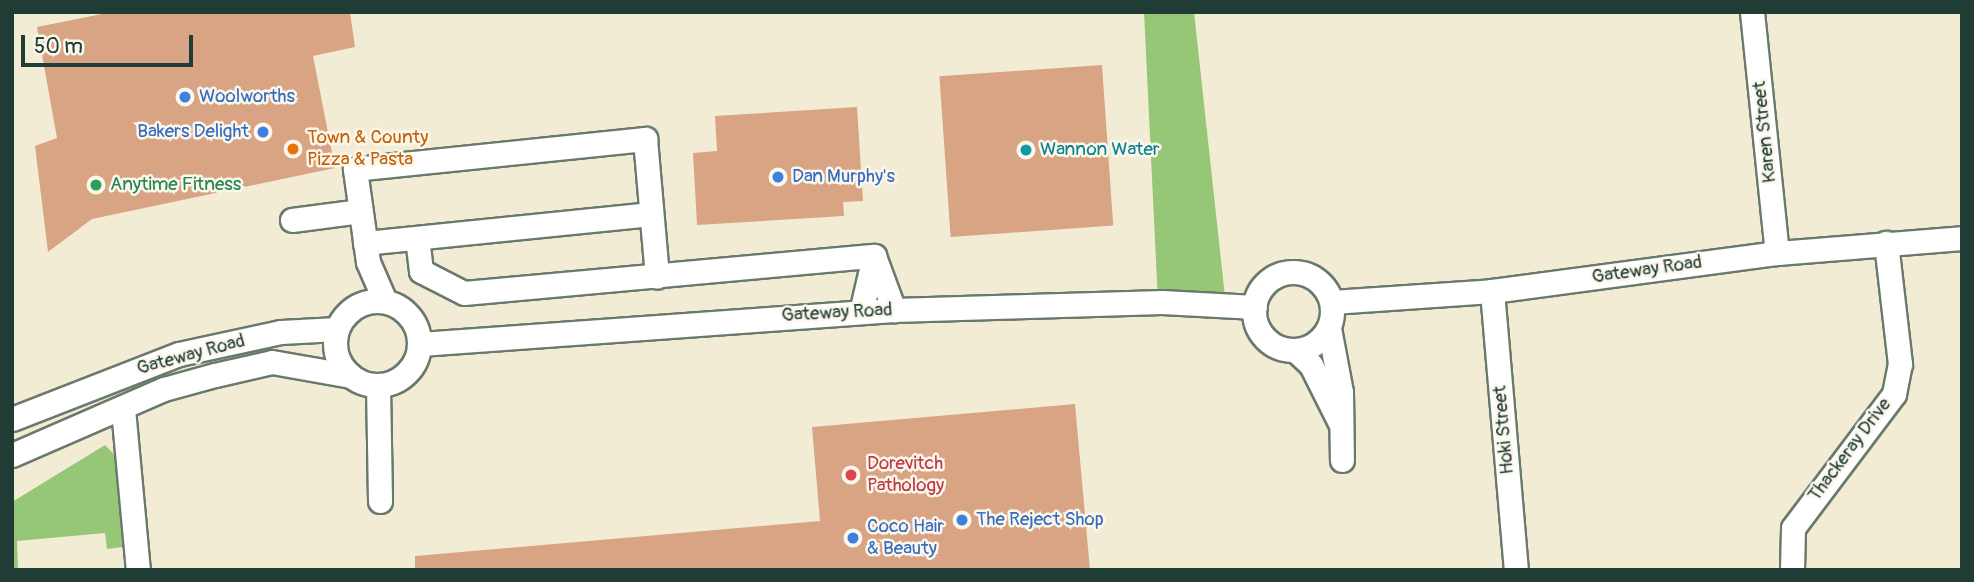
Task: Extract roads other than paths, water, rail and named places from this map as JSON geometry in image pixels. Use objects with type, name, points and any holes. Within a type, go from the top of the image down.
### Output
[{"type":"street","name":"Karen Street","points":[[1752,12],[1777,253]]},
{"type":"street","points":[[367,253],[355,306],[337,329],[335,346],[351,376],[378,385],[411,368],[420,344],[410,316],[385,301],[367,253],[355,169],[645,139],[657,276]]},
{"type":"street","points":[[292,220],[360,211]]},
{"type":"street","points":[[367,253],[417,238],[650,214]]},
{"type":"street","points":[[417,238],[421,271],[464,293],[874,256]]},
{"type":"street","name":"Gateway Road","points":[[1332,302],[1492,291],[1777,253],[1962,238]]},
{"type":"street","name":"Thackeray Drive","points":[[1792,570],[1793,528],[1894,394],[1900,364],[1886,243]]},
{"type":"street","points":[[874,256],[894,310]]},
{"type":"street","points":[[861,312],[874,256]]},
{"type":"street","points":[[1342,460],[1343,429],[1329,328],[1332,302],[1321,283],[1291,272],[1270,279],[1255,307],[1268,341],[1295,350],[1311,365],[1343,429]]},
{"type":"street","name":"Hoki Street","points":[[1492,291],[1516,570]]},
{"type":"street","points":[[355,306],[385,301]]},
{"type":"street","name":"Gateway Road","points":[[420,344],[894,310],[1162,302],[1255,307]]},
{"type":"street","points":[[1295,350],[1315,344],[1329,328]]},
{"type":"street","name":"Gateway Road","points":[[12,419],[179,354],[281,332],[337,329]]},
{"type":"street","name":"Gateway Road","points":[[12,455],[164,389],[272,362],[351,376]]},
{"type":"street","points":[[378,385],[380,500]]},
{"type":"street","points":[[123,409],[138,570]]},
{"type":"street","name":"Gateway Road","points":[[12,466],[40,445]]},
{"type":"place","name":"Woolworths","points":[[185,97]]},
{"type":"place","name":"Bakers Delight","points":[[263,132]]},
{"type":"place","name":"Town & County Pizza & Pasta","points":[[293,149]]},
{"type":"place","name":"Wannon Water","points":[[1026,150]]},
{"type":"place","name":"Dan Murphy's","points":[[778,177]]},
{"type":"place","name":"Anytime Fitness","points":[[96,185]]},
{"type":"place","name":"Dorevitch Pathology","points":[[851,475]]},
{"type":"place","name":"The Reject Shop","points":[[962,520]]},
{"type":"place","name":"Coco Hair & Beauty","points":[[853,538]]}]
